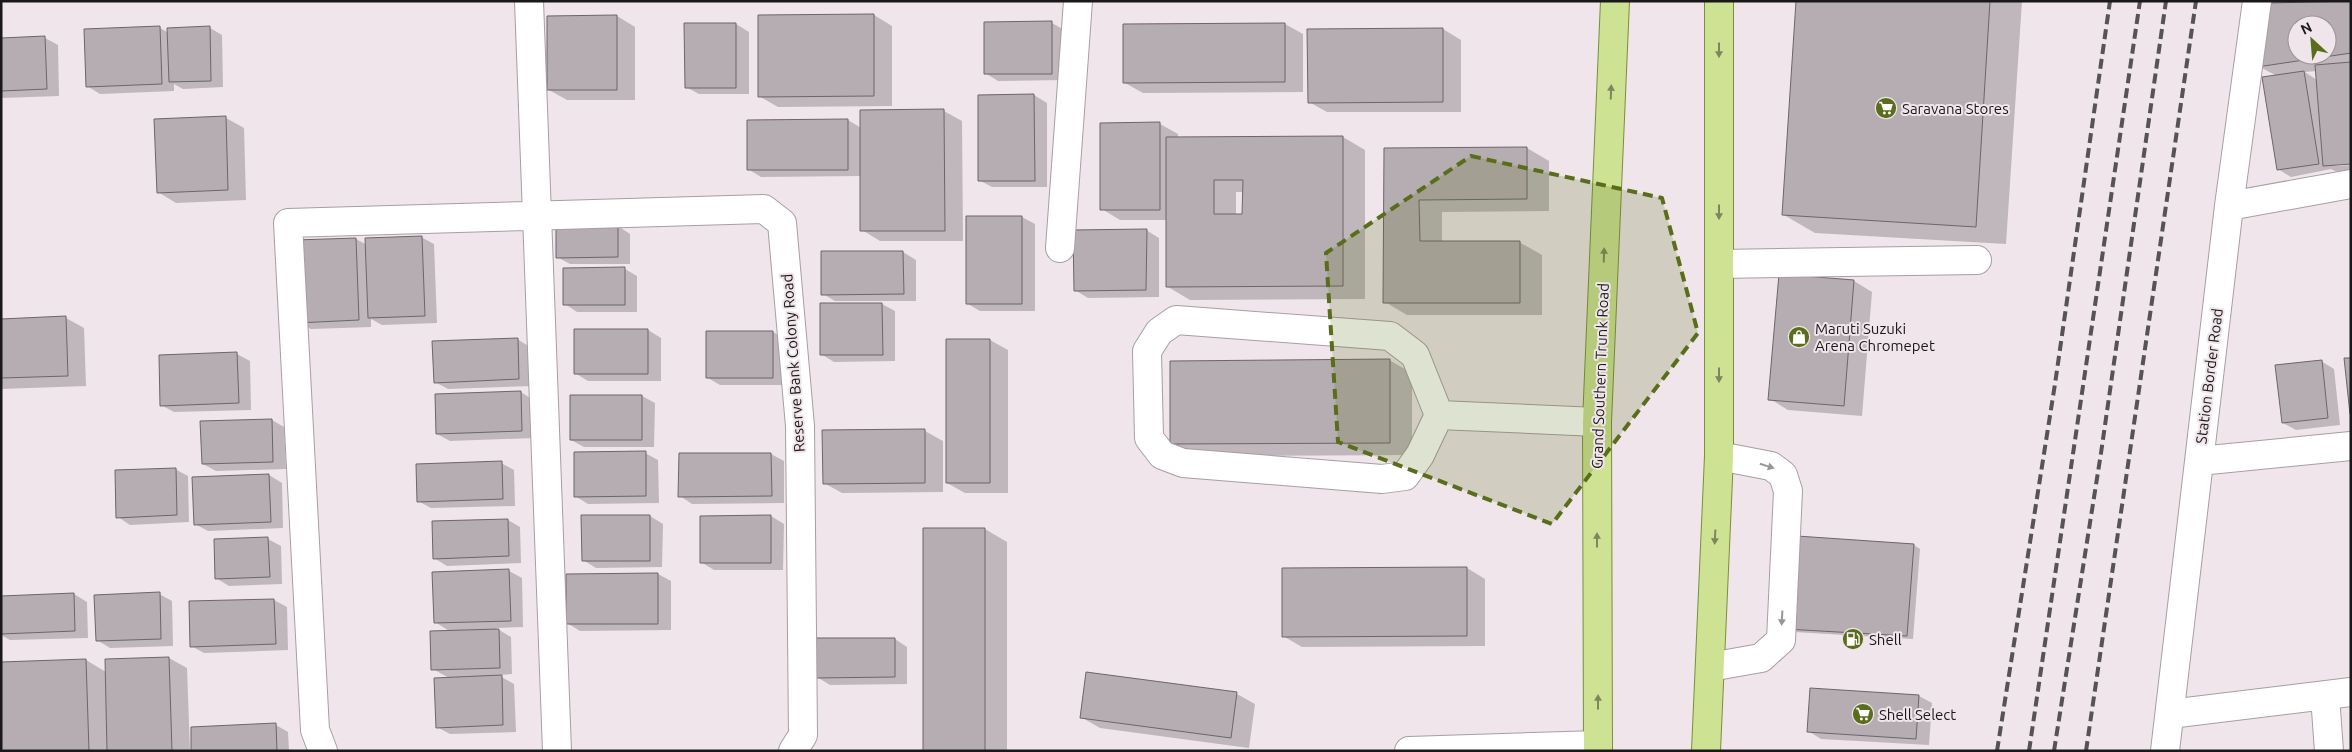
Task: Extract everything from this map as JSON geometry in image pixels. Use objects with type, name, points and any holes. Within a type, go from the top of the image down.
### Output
[{"type":"main road","name":"Grand Southern Trunk Road","points":[[1598,748],[1597,422],[1615,1]]},
{"type":"main road","points":[[1706,751],[1719,456],[1719,1]]},
{"type":"street","points":[[530,1],[557,751]]},
{"type":"street","points":[[1060,248],[1078,1]]},
{"type":"street","name":"Station Border Road","points":[[2165,751],[2229,206],[2256,1]]},
{"type":"street","points":[[2229,206],[2351,184]]},
{"type":"street","name":"Reserve Bank Colony Road","points":[[323,751],[315,730],[288,224],[764,209],[782,223],[800,426],[803,735],[793,751]]},
{"type":"street","points":[[1719,264],[1977,260]]},
{"type":"street","points":[[1176,320],[1390,336],[1415,354],[1439,415],[1420,455],[1405,476],[1382,479],[1183,463],[1162,455],[1149,438],[1147,350],[1159,332],[1176,320]]},
{"type":"street","points":[[1439,415],[1597,422]]},
{"type":"street","points":[[2199,461],[2351,446]]},
{"type":"street","points":[[1710,666],[1761,658],[1781,640],[1788,491],[1783,475],[1771,466],[1719,456]]},
{"type":"street","points":[[2170,714],[2338,694],[2329,751]]},
{"type":"street","points":[[1409,751],[1598,748]]},
{"type":"highlighted area","points":[[1471,156],[1662,198],[1698,333],[1552,524],[1338,442],[1326,253]]},
{"type":"building","name":"Saravana Stores","points":[[1796,1],[1990,1],[1976,227],[1782,215]]},
{"type":"building","points":[[2351,1],[2351,53],[2337,55],[2337,15],[2287,15],[2287,63],[2257,67],[2269,3]]},
{"type":"building","points":[[874,14],[874,96],[758,97],[758,15]]},
{"type":"building","points":[[617,15],[617,90],[547,90],[547,16]]},
{"type":"building","points":[[1052,21],[1052,74],[984,74],[984,22]]},
{"type":"building","points":[[684,23],[736,23],[736,88],[685,88]]},
{"type":"building","points":[[1285,23],[1285,82],[1123,83],[1123,24]]},
{"type":"building","points":[[160,26],[162,84],[86,87],[84,29]]},
{"type":"building","points":[[210,26],[211,81],[169,82],[167,28]]},
{"type":"building","points":[[1443,28],[1443,102],[1308,103],[1307,29]]},
{"type":"building","points":[[45,36],[47,89],[1,91],[1,38]]},
{"type":"building","points":[[2351,62],[2351,164],[2323,166],[2315,65],[2337,65],[2337,63]]},
{"type":"building","points":[[2304,71],[2319,164],[2277,170],[2262,77]]},
{"type":"building","points":[[1034,94],[1035,181],[978,181],[978,95]]},
{"type":"building","points":[[944,109],[945,231],[860,231],[860,110]]},
{"type":"building","points":[[226,116],[228,190],[157,193],[154,119]]},
{"type":"building","points":[[848,119],[848,170],[747,170],[747,120]]},
{"type":"building","points":[[1160,122],[1160,210],[1100,210],[1100,123]]},
{"type":"building","points":[[1343,136],[1343,286],[1166,287],[1166,137]],"holes":[[[1214,180],[1243,180],[1242,214],[1214,214]]]},
{"type":"building","points":[[1527,147],[1527,199],[1419,200],[1420,241],[1520,241],[1520,303],[1383,303],[1384,148]]},
{"type":"building","points":[[966,216],[1022,216],[1022,304],[966,304]]},
{"type":"building","points":[[556,225],[618,225],[618,257],[556,258]]},
{"type":"building","points":[[1147,229],[1146,290],[1074,291],[1073,230]]},
{"type":"building","points":[[422,236],[425,316],[368,318],[365,238]]},
{"type":"building","points":[[356,238],[359,320],[297,323],[295,240]]},
{"type":"building","points":[[821,251],[903,251],[904,294],[821,295]]},
{"type":"building","points":[[625,267],[625,305],[563,305],[563,268]]},
{"type":"building","points":[[1779,274],[1854,280],[1844,406],[1768,400]]},
{"type":"building","points":[[820,303],[882,303],[883,355],[820,355]]},
{"type":"building","points":[[66,316],[68,376],[1,378],[1,319]]},
{"type":"building","points":[[574,329],[648,329],[648,374],[574,374]]},
{"type":"building","points":[[706,331],[773,331],[773,378],[706,378]]},
{"type":"building","points":[[518,338],[519,379],[434,383],[432,341]]},
{"type":"building","points":[[946,339],[990,339],[990,483],[946,483]]},
{"type":"building","points":[[237,352],[239,403],[160,406],[159,355]]},
{"type":"building","points":[[2344,358],[2351,358],[2351,414],[2350,414]]},
{"type":"building","points":[[1390,359],[1390,443],[1170,444],[1170,361]]},
{"type":"building","points":[[2322,360],[2328,418],[2282,423],[2275,365]]},
{"type":"building","points":[[521,391],[522,431],[436,434],[435,394]]},
{"type":"building","points":[[570,395],[642,395],[642,440],[570,440]]},
{"type":"building","points":[[272,419],[273,462],[202,464],[200,421]]},
{"type":"building","points":[[925,429],[925,483],[823,484],[822,430]]},
{"type":"building","points":[[646,451],[646,496],[574,497],[574,452]]},
{"type":"building","points":[[679,453],[771,453],[772,496],[678,497]]},
{"type":"building","points":[[502,461],[503,499],[417,502],[416,464]]},
{"type":"building","points":[[176,468],[177,515],[116,518],[115,470]]},
{"type":"building","points":[[269,474],[271,522],[194,525],[192,477]]},
{"type":"building","points":[[581,515],[650,515],[650,561],[582,561]]},
{"type":"building","points":[[771,515],[771,563],[700,563],[700,516]]},
{"type":"building","points":[[508,519],[509,556],[433,559],[432,521]]},
{"type":"building","points":[[923,528],[985,528],[985,751],[923,751]]},
{"type":"building","points":[[1797,536],[1914,544],[1907,636],[1786,629]]},
{"type":"building","points":[[268,537],[270,577],[215,579],[214,539]]},
{"type":"building","points":[[1467,567],[1467,636],[1282,637],[1282,568]]},
{"type":"building","points":[[509,569],[511,621],[434,623],[432,572]]},
{"type":"building","points":[[658,573],[658,624],[566,624],[566,574]]},
{"type":"building","points":[[160,592],[161,639],[96,641],[94,595]]},
{"type":"building","points":[[74,593],[75,631],[1,634],[1,596]]},
{"type":"building","points":[[274,599],[276,644],[190,647],[189,601]]},
{"type":"building","points":[[499,629],[500,668],[431,670],[430,631]]},
{"type":"building","points":[[816,638],[895,638],[895,677],[816,678]]},
{"type":"building","points":[[169,657],[172,751],[107,751],[105,659]]},
{"type":"building","points":[[86,659],[89,751],[1,751],[1,662]]},
{"type":"building","points":[[1086,672],[1237,692],[1231,738],[1080,718]]},
{"type":"building","points":[[502,675],[503,725],[436,728],[434,678]]},
{"type":"building","name":"Shell Select","points":[[1810,688],[1919,695],[1916,739],[1807,732]]},
{"type":"building","points":[[276,723],[277,751],[191,751],[191,727]]},
{"type":"railway","points":[[1997,751],[2055,384],[2110,1]]},
{"type":"railway","points":[[2029,751],[2140,1]]},
{"type":"railway","points":[[2054,751],[2101,453],[2166,1]]},
{"type":"railway","points":[[2086,751],[2196,1]]},
{"type":"place","name":"Saravana Stores","points":[[1886,108]]},
{"type":"place","name":"Maruti Suzuki Arena Chromepet","points":[[1799,337]]},
{"type":"place","name":"Shell","points":[[1853,639]]},
{"type":"place","name":"Shell Select","points":[[1863,714]]}]
